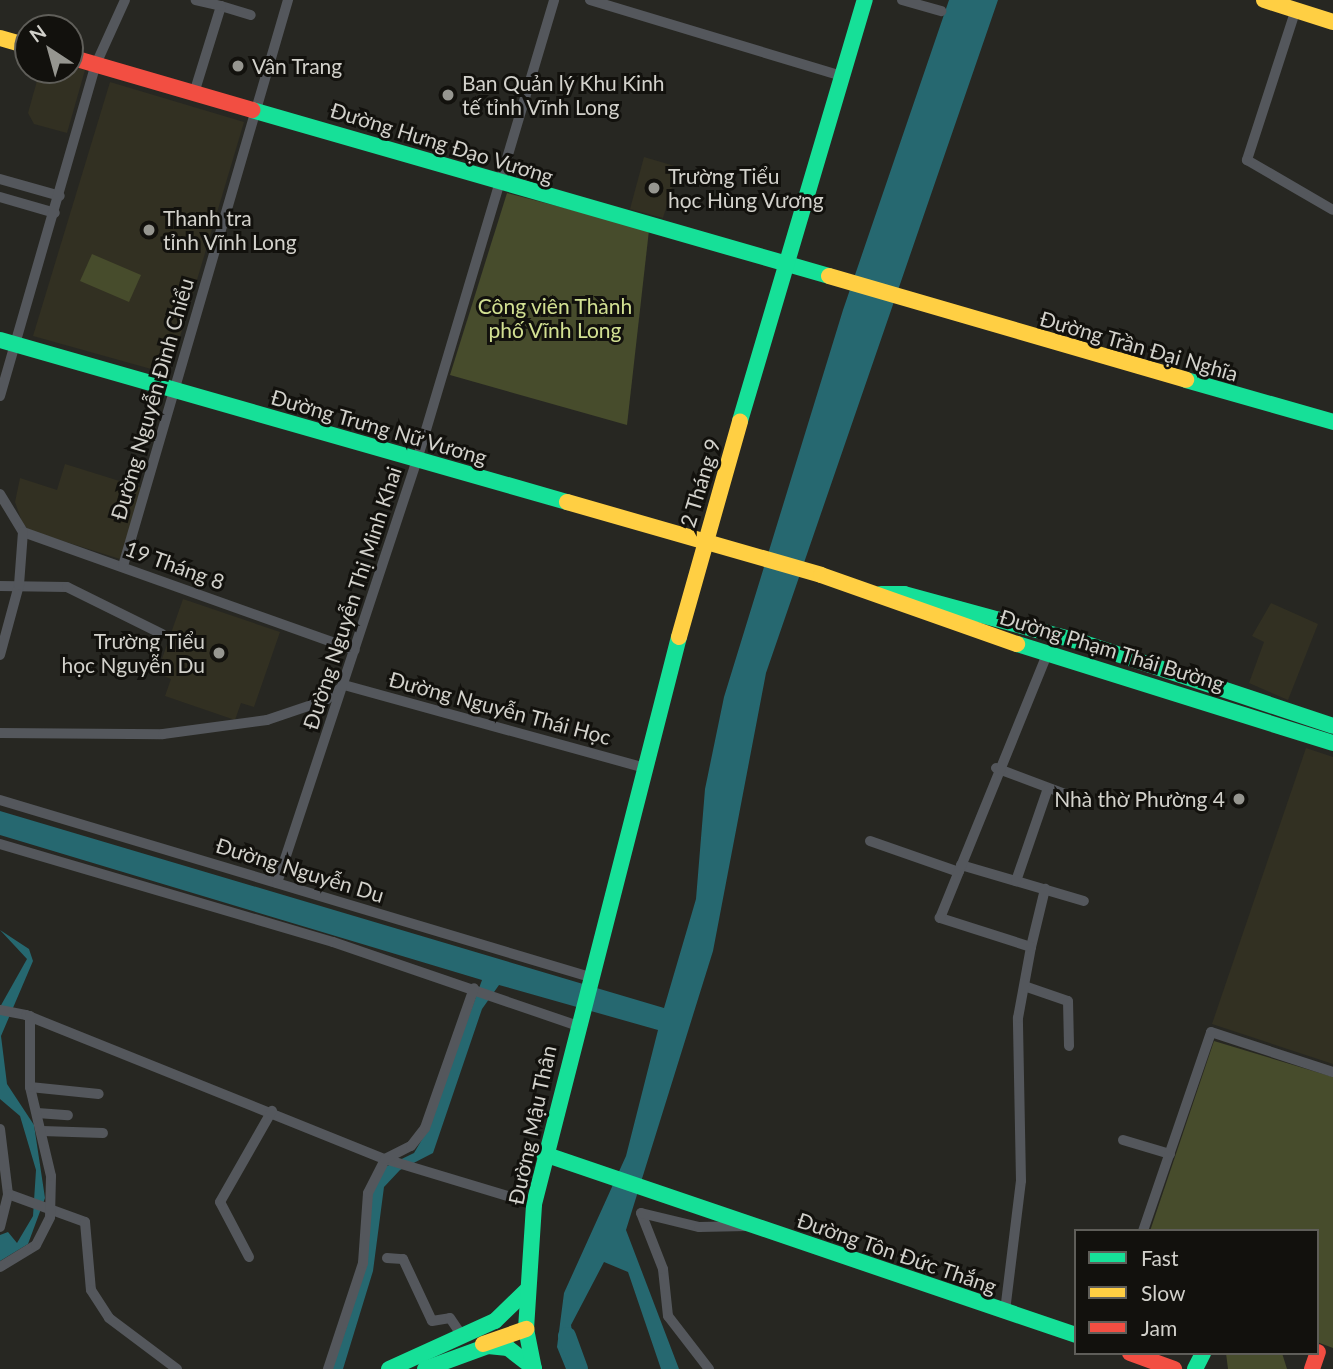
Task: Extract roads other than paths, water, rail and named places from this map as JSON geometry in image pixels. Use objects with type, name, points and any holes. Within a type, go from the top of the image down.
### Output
[{"type":"main road","name":"2 Tháng 9","points":[[589,979],[704,542],[794,265],[864,0]]},
{"type":"main road","points":[[1264,0],[1333,22]]},
{"type":"main road","name":"Đường Hưng Đạo Vương","points":[[84,61],[257,108],[498,184],[794,265],[934,309]]},
{"type":"main road","name":"Đường Trần Đại Nghĩa","points":[[934,309],[1333,422]]},
{"type":"main road","name":"Đường Trưng Nữ Vương","points":[[8,343],[821,575]]},
{"type":"main road","name":"Đường Phạm Thái Bường","points":[[821,575],[881,594],[900,608],[1051,643],[1333,726]]},
{"type":"main road","name":"Đường Phạm Thái Bường","points":[[1051,643],[1333,743]]},
{"type":"main road","name":"Đường Mậu Thân","points":[[534,1368],[526,1329],[534,1204],[576,1020],[589,979]]},
{"type":"main road","name":"Đường Tôn Đức Thắng","points":[[544,1154],[1074,1334]]},
{"type":"main road","points":[[425,1369],[498,1318],[530,1287]]},
{"type":"main road","points":[[498,1318],[526,1329]]},
{"type":"main road","points":[[390,1369],[470,1338],[526,1329]]},
{"type":"main road","points":[[470,1338],[508,1348],[534,1368]]},
{"type":"main road","points":[[1136,1355],[1174,1369]]},
{"type":"street","points":[[0,396],[8,343],[55,213],[96,64],[125,0]]},
{"type":"street","points":[[196,0],[251,15]]},
{"type":"street","name":"Đường Nguyễn Đình Chiểu","points":[[124,566],[288,0]]},
{"type":"street","name":"Đường Nguyễn Thị Minh Khai","points":[[277,883],[417,460],[554,0]]},
{"type":"street","points":[[590,0],[842,76]]},
{"type":"street","points":[[902,0],[941,11]]},
{"type":"street","points":[[195,90],[221,6]]},
{"type":"street","points":[[1296,9],[1247,160],[1333,210]]},
{"type":"street","points":[[0,179],[60,196]]},
{"type":"street","points":[[0,197],[55,213]]},
{"type":"street","points":[[0,494],[23,531],[19,585],[0,655]]},
{"type":"street","name":"19 Tháng 8","points":[[23,531],[355,650]]},
{"type":"street","points":[[0,586],[67,587],[162,634]]},
{"type":"street","points":[[1031,947],[940,918],[996,768],[1051,643]]},
{"type":"street","points":[[0,733],[163,734],[241,724],[326,700],[344,685]]},
{"type":"street","name":"Đường Nguyễn Thái Học","points":[[344,685],[645,768]]},
{"type":"street","points":[[996,768],[1068,795]]},
{"type":"street","points":[[1016,881],[1048,788]]},
{"type":"street","name":"Đường Nguyễn Du","points":[[0,800],[589,979]]},
{"type":"street","points":[[870,841],[960,869],[1016,881],[1084,901]]},
{"type":"street","points":[[0,844],[576,1020]]},
{"type":"street","points":[[1005,1311],[1021,1181],[1018,1018],[1027,987],[1031,947],[1045,889]]},
{"type":"street","points":[[1027,987],[1068,1001],[1069,1046]]},
{"type":"street","points":[[328,1369],[363,1263],[368,1193],[387,1160],[411,1146],[425,1128],[474,988]]},
{"type":"street","points":[[5,1011],[30,1016],[272,1111],[387,1160],[534,1204]]},
{"type":"street","points":[[0,1267],[36,1245],[48,1207],[42,1131],[30,1087],[30,1016]]},
{"type":"street","points":[[1144,1229],[1211,1032],[1333,1072]]},
{"type":"street","points":[[30,1087],[99,1094]]},
{"type":"street","points":[[249,1257],[220,1202],[272,1111]]},
{"type":"street","points":[[37,1113],[68,1115]]},
{"type":"street","points":[[0,1129],[12,1195],[0,1227]]},
{"type":"street","points":[[42,1131],[103,1133]]},
{"type":"street","points":[[1123,1140],[1170,1154]]},
{"type":"street","points":[[12,1195],[85,1222],[91,1290],[109,1318],[170,1367]]},
{"type":"street","points":[[709,1369],[668,1316],[663,1269],[641,1213],[699,1227],[750,1225]]},
{"type":"street","points":[[387,1258],[403,1259],[432,1321],[450,1318],[470,1338]]},
{"type":"water","points":[[949,0],[998,0],[766,673],[713,951],[626,1230],[679,1369],[661,1369],[628,1272],[604,1262],[571,1325],[578,1369],[566,1369],[557,1347],[564,1293],[626,1156],[658,1030],[499,985],[482,1009],[433,1153],[400,1170],[384,1187],[373,1271],[343,1369],[332,1369],[347,1326],[371,1195],[385,1167],[414,1153],[427,1131],[482,980],[0,835],[0,811],[664,1008],[696,899],[705,789],[724,697],[843,310]]},
{"type":"water","points":[[0,930],[29,949],[33,961],[1,1036],[7,1084],[34,1125],[45,1198],[28,1244],[0,1261],[0,1235],[8,1232],[17,1243],[33,1216],[36,1170],[20,1116],[0,1099],[0,1007],[27,959]]},
{"type":"waterway","points":[[567,1336],[579,1369]]},
{"type":"place","name":"Vân Trang","points":[[238,66]]},
{"type":"place","name":"Ban Quản lý Khu Kinh tế tỉnh Vĩnh Long","points":[[448,95]]},
{"type":"place","name":"Trường Tiểu học Hùng Vương","points":[[654,188]]},
{"type":"place","name":"Thanh tra tỉnh Vĩnh Long","points":[[149,230]]},
{"type":"place","name":"Trường Tiểu học Nguyễn Du","points":[[219,653]]},
{"type":"place","name":"Nhà thờ Phường 4","points":[[1239,799]]},
{"type":"park label","name":"Công viên Thành phố Vĩnh Long","points":[[555,318]]}]
